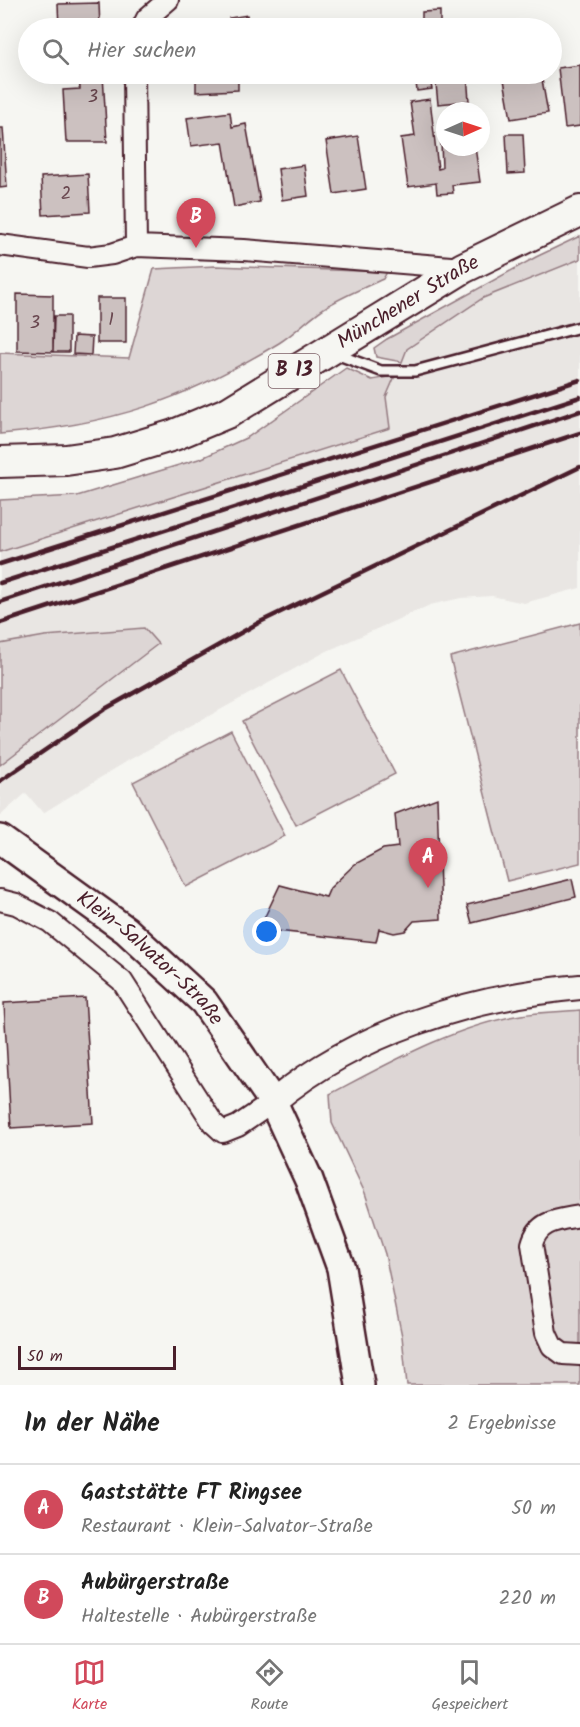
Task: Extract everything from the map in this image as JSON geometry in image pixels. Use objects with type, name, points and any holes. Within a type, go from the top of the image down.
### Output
[{"type":"main road","name":"Münchener Straße","points":[[0,462],[66,460],[115,453],[174,435],[229,412],[463,268],[580,211]]},
{"type":"main road","name":"Klein-Salvator-Straße","points":[[0,839],[126,930],[204,1002],[273,1102],[309,1180],[341,1268],[360,1385]]},
{"type":"street","points":[[147,18],[164,1]]},
{"type":"street","points":[[134,84],[136,246]]},
{"type":"street","points":[[0,245],[88,256],[112,254],[136,246],[244,250],[463,268]]},
{"type":"street","points":[[0,900],[16,904],[50,922],[122,981],[213,1124],[223,1132],[238,1126],[299,1081],[369,1041],[460,1006],[539,991],[580,987]]},
{"type":"street","points":[[580,1216],[548,1222],[537,1231],[532,1244],[548,1340],[563,1354],[580,1355]]},
{"type":"lane","points":[[328,351],[381,371],[415,371],[580,327]]},
{"type":"shaded area","points":[[580,236],[580,259],[483,298],[407,349],[402,362],[376,357],[374,348],[387,339],[536,257]]},
{"type":"shaded area","points":[[580,259],[580,588],[524,603],[492,596],[461,598],[430,605],[325,652],[129,760],[43,813],[26,793],[0,816],[0,766],[158,644],[144,628],[45,636],[0,644],[0,552],[390,428],[386,397],[407,349],[483,298]]},
{"type":"shaded area","points":[[216,266],[387,272],[383,279],[322,309],[279,343],[178,395],[112,417],[40,430],[0,434],[0,353],[129,358],[154,269]]},
{"type":"shaded area","points":[[346,368],[372,380],[395,376],[386,397],[390,428],[0,552],[0,500],[77,496],[202,458],[248,437]]},
{"type":"shaded area","points":[[580,623],[580,863],[507,881],[450,657]]},
{"type":"shaded area","points":[[144,628],[158,644],[0,765],[0,644],[45,636]]},
{"type":"shaded area","points":[[341,670],[395,774],[296,825],[242,721]]},
{"type":"shaded area","points":[[231,731],[285,836],[186,887],[133,782]]},
{"type":"shaded area","points":[[580,1010],[580,1385],[407,1385],[402,1336],[385,1254],[365,1193],[332,1123],[330,1094],[422,1047],[471,1028],[521,1015]]},
{"type":"building","points":[[99,3],[100,18],[59,18],[58,4]]},
{"type":"building","points":[[440,11],[440,18],[422,18],[422,12]]},
{"type":"building","points":[[247,15],[247,18],[229,18]]},
{"type":"building","points":[[580,65],[580,126],[565,128],[560,84],[562,84],[562,67]]},
{"type":"building","points":[[80,84],[104,84],[107,142],[66,142],[63,90],[80,89]]},
{"type":"building","points":[[196,84],[238,84],[238,90],[196,92]]},
{"type":"building","points":[[416,84],[431,84],[432,89],[417,91]]},
{"type":"building","points":[[436,84],[468,84],[469,101],[438,102]]},
{"type":"building","points":[[505,84],[543,84],[548,113],[511,119]]},
{"type":"building","points":[[430,99],[438,169],[442,168],[442,156],[476,156],[480,182],[452,185],[453,193],[437,194],[436,183],[408,187],[401,138],[415,136],[410,102]]},
{"type":"building","points":[[230,112],[232,127],[246,124],[260,202],[234,207],[223,142],[191,146],[187,118]]},
{"type":"building","points":[[0,128],[3,128],[7,187],[0,188]]},
{"type":"building","points":[[506,134],[523,134],[525,173],[508,174]]},
{"type":"building","points":[[358,136],[366,189],[334,194],[326,141]]},
{"type":"building","points":[[304,165],[308,196],[282,200],[278,169]]},
{"type":"building","points":[[88,174],[90,212],[43,215],[41,177]]},
{"type":"building","points":[[17,294],[53,295],[53,352],[17,351]]},
{"type":"building","points":[[97,298],[126,298],[126,343],[97,343]]},
{"type":"building","points":[[54,316],[69,316],[69,352],[53,352]]},
{"type":"building","points":[[74,336],[92,337],[91,355],[73,354]]},
{"type":"building","points":[[437,798],[441,919],[414,921],[405,931],[394,933],[379,929],[376,942],[259,929],[280,885],[326,897],[330,888],[355,864],[383,849],[398,847],[395,814]]},
{"type":"building","points":[[572,879],[576,897],[472,923],[467,905]]},
{"type":"building","points":[[85,998],[93,1123],[11,1128],[4,1003]]},
{"type":"railway","points":[[0,564],[580,380]]},
{"type":"railway","points":[[0,583],[580,397]]},
{"type":"railway","points":[[0,602],[580,411]]},
{"type":"railway","points":[[0,623],[580,433]]},
{"type":"railway","points":[[0,781],[105,709],[260,622],[580,467]]},
{"type":"place","name":"Aubürgerstraße","points":[[196,248]]},
{"type":"place","name":"Gaststätte FT Ringsee","points":[[428,888]]}]
